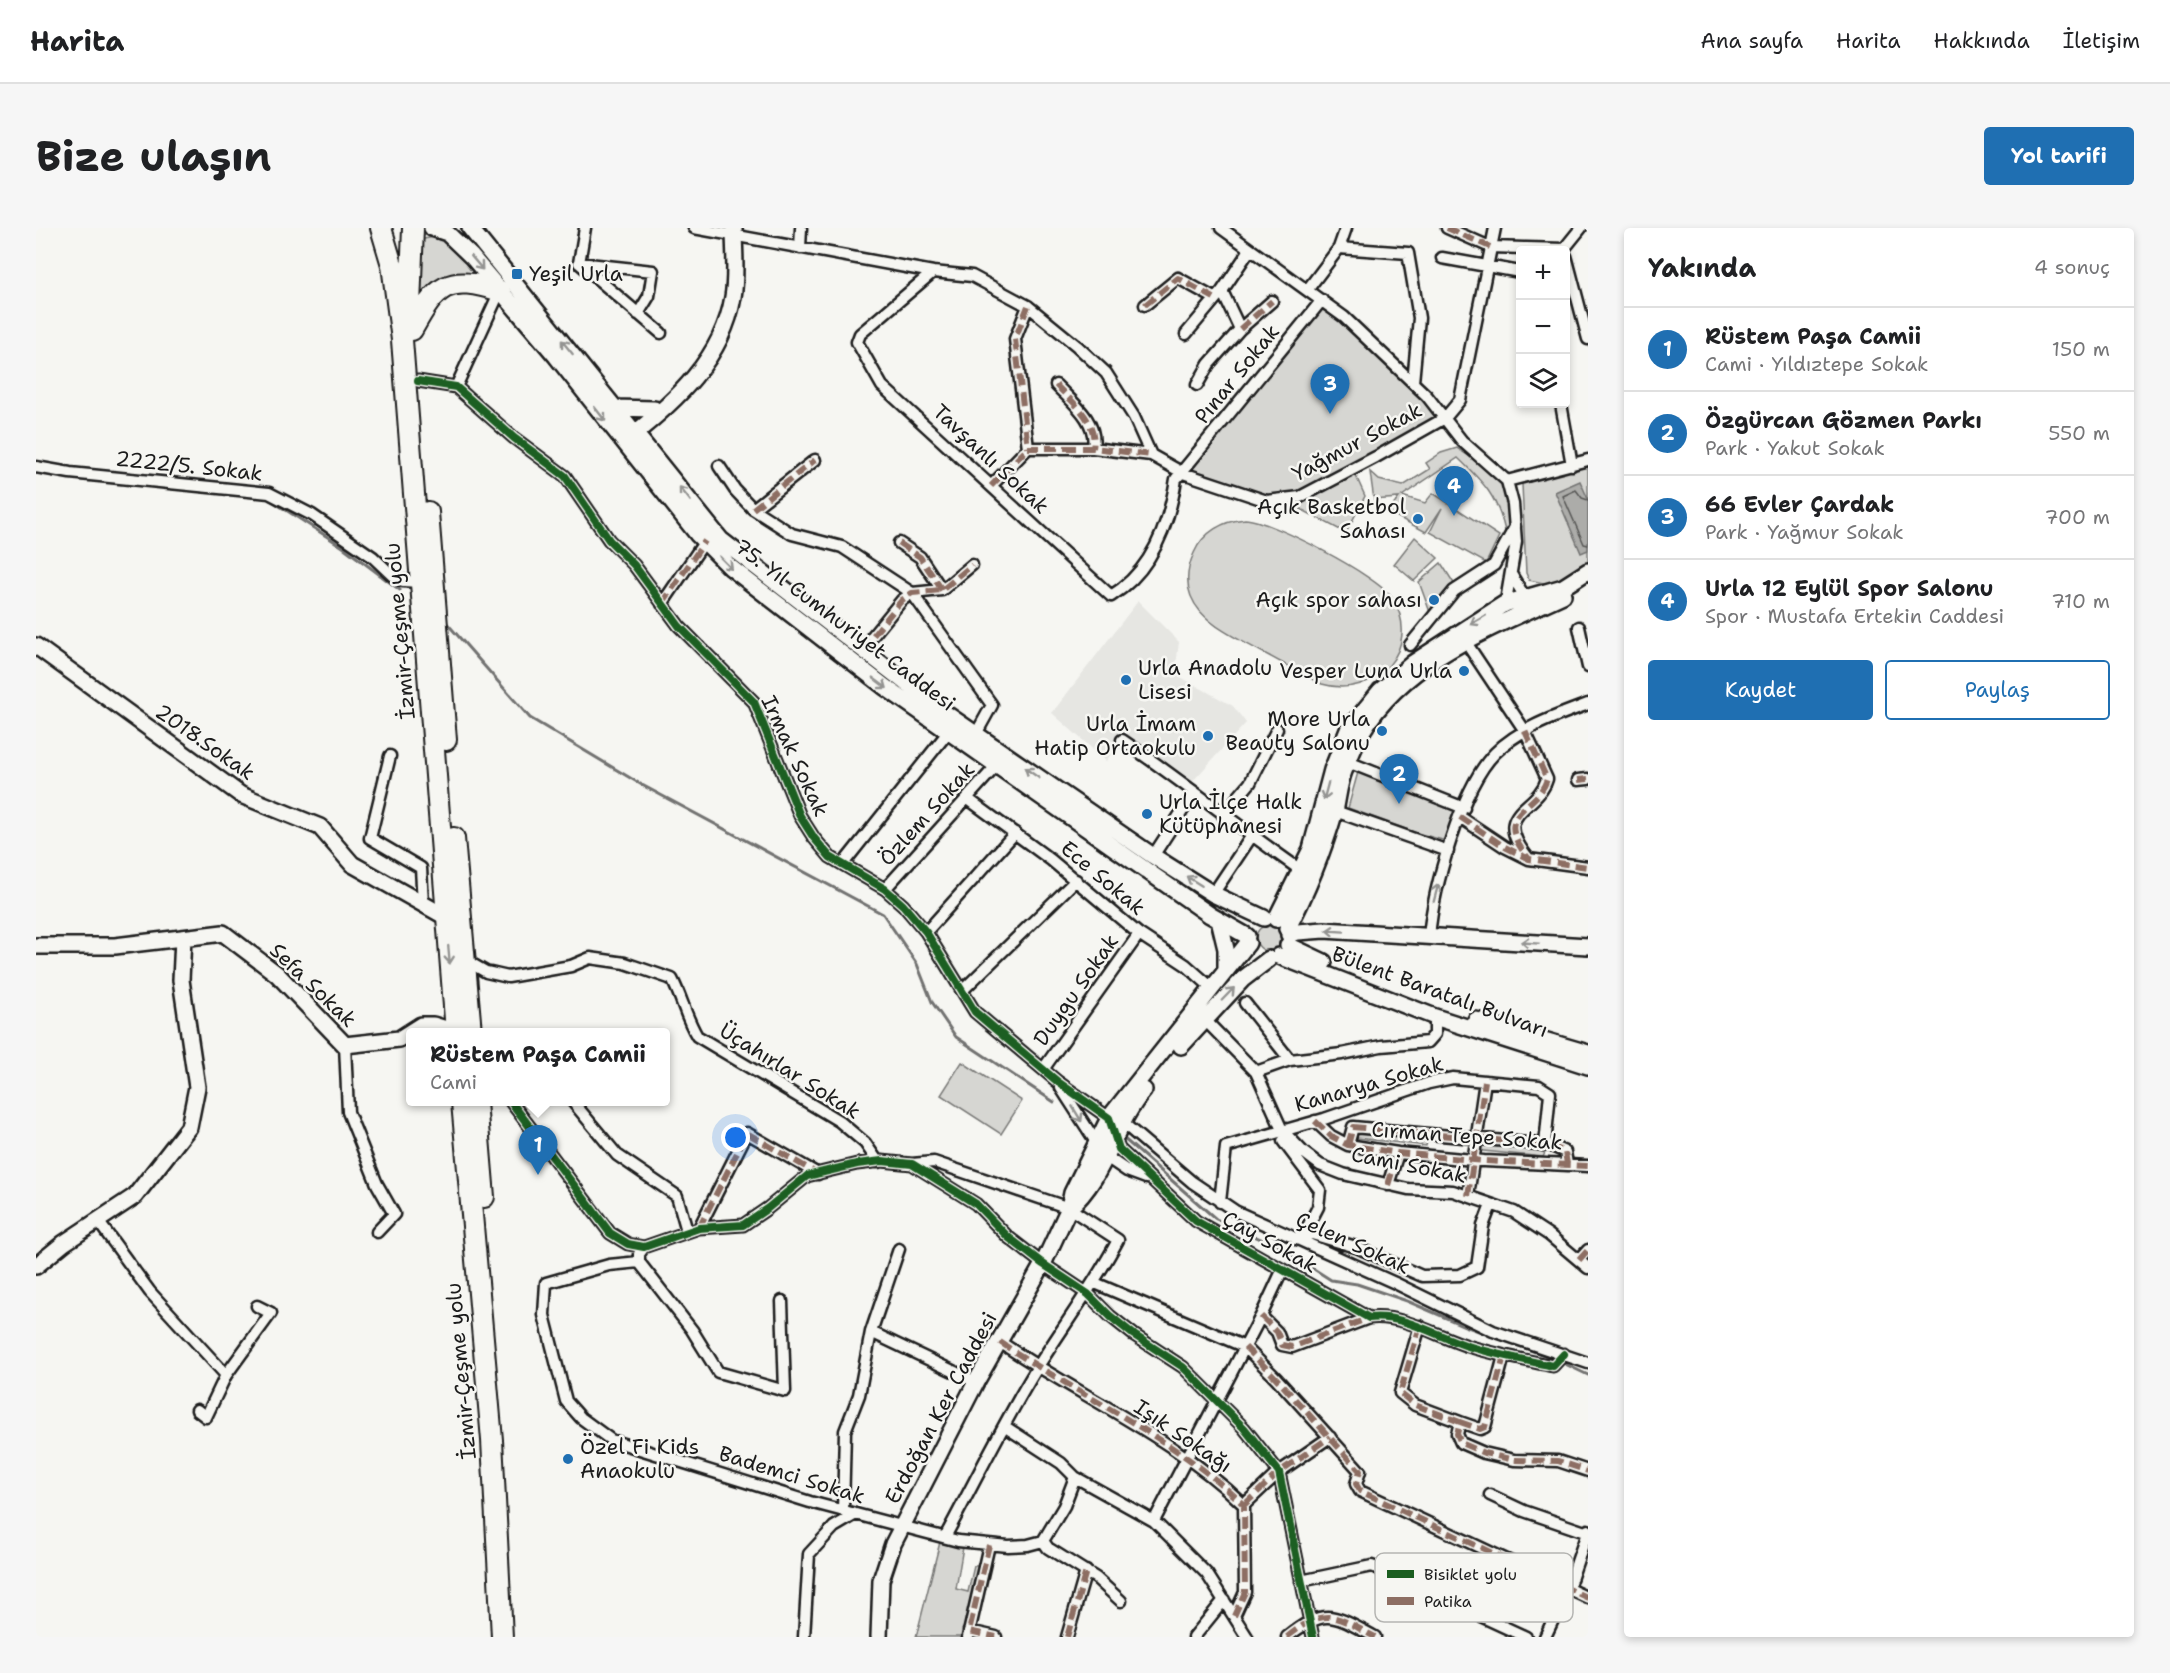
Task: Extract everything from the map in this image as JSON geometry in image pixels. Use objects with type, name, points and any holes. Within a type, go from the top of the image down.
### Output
[{"type":"highway","name":"İzmir-Çeşme yolu","points":[[381,228],[392,266],[402,340],[456,1028]]},
{"type":"highway","name":"İzmir-Çeşme yolu","points":[[413,228],[410,306],[471,1028]]},
{"type":"highway","points":[[412,330],[432,298],[446,285],[479,284],[500,291]]},
{"type":"highway","name":"İzmir-Çeşme yolu","points":[[462,1106],[492,1440],[502,1637]]},
{"type":"highway","name":"İzmir-Çeşme yolu","points":[[476,1106],[507,1489],[514,1637]]},
{"type":"street","name":"75. Yıl Cumhuriyet Caddesi","points":[[432,228],[447,233],[457,241],[556,356],[620,439],[705,541],[730,567],[885,687],[1248,939],[1255,955],[1279,937],[1152,856],[976,734],[721,540],[470,228]]},
{"type":"street","points":[[579,263],[585,228]]},
{"type":"street","points":[[694,228],[734,232],[800,248],[933,272],[972,276],[1028,306],[1106,373],[1134,417],[1151,454]]},
{"type":"street","points":[[800,248],[801,228]]},
{"type":"street","points":[[1221,228],[1249,251],[1344,317],[1413,382],[1462,441],[1507,481],[1516,542],[1504,604],[1512,618]]},
{"type":"street","points":[[1308,290],[1339,248],[1346,228]]},
{"type":"street","points":[[1444,418],[1460,400],[1495,228]]},
{"type":"street","points":[[1568,246],[1581,228]]},
{"type":"street","points":[[1447,229],[1490,247],[1516,249]]},
{"type":"street","points":[[633,429],[662,414],[707,360],[724,330],[734,296],[734,232]]},
{"type":"street","points":[[1339,248],[1408,253],[1419,318],[1413,382]]},
{"type":"street","points":[[1186,334],[1218,295],[1249,251]]},
{"type":"street","points":[[1442,258],[1516,271]]},
{"type":"street","points":[[579,263],[661,333]]},
{"type":"street","points":[[579,263],[653,271],[649,296],[638,314]]},
{"type":"street","name":"Tavşanlı Sokak","points":[[933,272],[858,338],[882,386],[1111,596]]},
{"type":"street","points":[[1570,274],[1588,339]]},
{"type":"street","points":[[1145,304],[1178,278],[1218,295],[1240,329]]},
{"type":"street","points":[[418,381],[456,387],[500,291]]},
{"type":"street","name":"Pınar Sokak","points":[[1111,596],[1128,585],[1155,548],[1170,514],[1176,479],[1322,300]]},
{"type":"street","points":[[1197,385],[1209,364],[1240,329],[1272,301]]},
{"type":"street","points":[[1028,306],[1014,339],[1028,448]]},
{"type":"street","points":[[1056,385],[1089,420],[1094,439],[1093,448]]},
{"type":"street","name":"Irmak Sokak","points":[[456,387],[514,438],[565,476],[609,540],[634,565],[679,626],[754,702],[800,816],[830,857],[885,889],[926,932],[975,1012],[1003,1038],[1044,1068],[1058,1082]]},
{"type":"street","points":[[620,439],[654,410],[670,403]]},
{"type":"street","points":[[615,408],[654,410]]},
{"type":"street","points":[[1563,408],[1572,465]]},
{"type":"street","name":"Yağmur Sokak","points":[[1151,454],[1183,473],[1268,501],[1300,497],[1444,418]]},
{"type":"street","points":[[991,486],[1028,448],[1093,448],[1151,454]]},
{"type":"street","points":[[753,509],[815,460]]},
{"type":"street","points":[[1507,481],[1588,460]]},
{"type":"street","name":"2222/5. Sokak","points":[[36,466],[70,473],[269,493],[312,515],[373,557],[393,576],[403,581],[420,582]]},
{"type":"street","points":[[719,466],[735,490],[753,509],[792,534],[842,547],[912,593],[992,705],[976,734]]},
{"type":"street","points":[[1410,645],[1454,591],[1494,565],[1515,526]]},
{"type":"street","points":[[662,604],[705,541]]},
{"type":"street","points":[[899,543],[920,557],[942,590]]},
{"type":"street","points":[[862,649],[902,600],[912,593],[942,590],[972,565]]},
{"type":"street","points":[[1279,937],[1321,852],[1335,812],[1348,762],[1363,730],[1382,704],[1407,680],[1465,640],[1512,618],[1528,603],[1563,587],[1588,571]]},
{"type":"street","points":[[1510,574],[1528,603]]},
{"type":"street","points":[[1279,937],[1311,849],[1332,770],[1348,730],[1380,691],[1413,663],[1504,604],[1528,603],[1588,583]]},
{"type":"street","points":[[1579,627],[1588,667]]},
{"type":"street","points":[[1465,640],[1525,731],[1547,779],[1545,788],[1520,810],[1514,828],[1518,844],[1529,859]]},
{"type":"street","name":"2018.Sokak","points":[[36,646],[241,795],[320,828],[352,864],[446,917]]},
{"type":"street","points":[[1429,937],[1431,912],[1448,851],[1476,780],[1494,753],[1525,731],[1588,704]]},
{"type":"street","points":[[1223,815],[1250,783],[1277,729]]},
{"type":"street","points":[[843,864],[949,731]]},
{"type":"street","points":[[1122,740],[1176,777],[1251,837],[1302,872]]},
{"type":"street","points":[[390,756],[370,838],[421,868],[423,904]]},
{"type":"street","points":[[1348,762],[1462,813],[1505,847],[1529,859],[1588,867]]},
{"type":"street","name":"Özlem Sokak","points":[[885,889],[998,765]]},
{"type":"street","points":[[1152,856],[1194,793]]},
{"type":"street","name":"Ece Sokak","points":[[968,799],[1076,879],[1139,934],[1186,965],[1212,988]]},
{"type":"street","points":[[1335,812],[1448,851]]},
{"type":"street","points":[[926,932],[1016,833]]},
{"type":"street","points":[[1213,894],[1251,837]]},
{"type":"street","points":[[963,990],[1076,879]]},
{"type":"street","points":[[1219,920],[1226,949],[1226,971]]},
{"type":"street","name":"Erdoğan Ker Caddesi","points":[[879,1637],[881,1580],[892,1544],[976,1382],[1042,1264],[1069,1208],[1084,1196],[1101,1151],[1116,1126],[1248,939],[1253,924],[1279,937],[1204,1019],[1116,1126]]},
{"type":"street","points":[[1279,937],[1298,932],[1324,930],[1588,946]]},
{"type":"street","name":"Sefa Sokak","points":[[36,946],[115,946],[223,933],[277,974],[345,1045],[399,1039],[406,1035]]},
{"type":"street","name":"Duygu Sokak","points":[[1044,1068],[1139,934]]},
{"type":"street","name":"Bülent Baratalı Bulvarı","points":[[1279,937],[1435,1017],[1588,1066]]},
{"type":"street","name":"Bülent Baratalı Bulvarı","points":[[1279,937],[1411,998],[1588,1053]]},
{"type":"street","points":[[36,1266],[135,1196],[189,1127],[197,1087],[181,980],[183,938]]},
{"type":"street","name":"Üçahırlar Sokak","points":[[465,960],[486,972],[508,977],[571,966],[590,958],[625,963],[672,979],[683,999],[688,1021],[697,1036],[839,1121],[865,1143],[878,1162]]},
{"type":"street","points":[[1245,1003],[1290,1060]]},
{"type":"street","points":[[1256,1072],[1290,1060],[1342,1054],[1381,1046],[1428,1042],[1435,1034],[1435,1017]]},
{"type":"street","name":"Cami Sokak","points":[[1204,1019],[1256,1072],[1279,1131],[1320,1165],[1343,1174],[1388,1185],[1434,1192],[1453,1191],[1491,1204],[1532,1221],[1588,1268]]},
{"type":"street","name":"Sefa Sokak","points":[[416,1028],[421,1025],[443,1028]]},
{"type":"street","points":[[345,1045],[348,1112],[376,1185],[394,1214],[377,1232]]},
{"type":"street","name":"Kanarya Sokak","points":[[1220,1202],[1226,1147],[1315,1121],[1429,1083],[1453,1078],[1539,1086],[1550,1093],[1545,1145]]},
{"type":"street","points":[[1468,1196],[1485,1081]]},
{"type":"street","points":[[1058,1082],[1101,1151],[1127,1171],[1149,1179]]},
{"type":"street","name":"Çelen Sokak","points":[[1058,1082],[1220,1202],[1304,1236],[1493,1331],[1588,1364]]},
{"type":"street","points":[[515,1106],[610,1233],[628,1244],[644,1247],[699,1228],[743,1225],[807,1176],[878,1162],[912,1164],[934,1162],[1069,1208],[1118,1240],[1095,1283],[1037,1368],[992,1445],[945,1537]]},
{"type":"street","points":[[577,1106],[617,1155],[677,1196],[687,1231]]},
{"type":"street","name":"Cırman Tepe Sokak","points":[[1315,1121],[1331,1136],[1348,1145],[1398,1153],[1588,1166]]},
{"type":"street","name":"Çay Sokak","points":[[1116,1126],[1119,1149],[1196,1221],[1369,1318]]},
{"type":"street","points":[[1348,1145],[1353,1128],[1545,1145],[1565,1152],[1567,1164]]},
{"type":"street","points":[[1279,1131],[1320,1190],[1318,1207],[1304,1236],[1356,1247],[1422,1276],[1460,1275],[1477,1267],[1483,1226],[1491,1204]]},
{"type":"street","points":[[699,1228],[747,1133],[818,1174]]},
{"type":"street","points":[[1388,1185],[1398,1153]]},
{"type":"street","points":[[912,1164],[976,1204],[1008,1237],[1042,1264],[1088,1294],[1134,1335],[1183,1367],[1244,1428],[1279,1472],[1313,1637]]},
{"type":"street","points":[[98,1221],[150,1292],[226,1375]]},
{"type":"street","points":[[644,1247],[639,1254],[639,1262],[692,1330],[718,1372],[785,1390],[782,1301]]},
{"type":"street","points":[[843,1511],[845,1431],[859,1395],[871,1332],[899,1249]]},
{"type":"street","points":[[1579,1260],[1588,1250]]},
{"type":"street","name":"Bademci Sokak","points":[[639,1262],[609,1265],[546,1283],[544,1315],[566,1401],[581,1418],[611,1440],[901,1528],[989,1545],[1028,1545],[1043,1541]]},
{"type":"street","points":[[1154,1521],[1261,1316],[1282,1271]]},
{"type":"street","points":[[1095,1283],[1245,1347],[1360,1471],[1356,1484],[1360,1491],[1493,1553]]},
{"type":"street","points":[[198,1410],[206,1417],[226,1375],[271,1313],[257,1306]]},
{"type":"street","points":[[1261,1316],[1277,1332],[1282,1346],[1292,1347],[1369,1318],[1383,1317],[1420,1326],[1468,1346],[1504,1356],[1553,1366],[1564,1354]]},
{"type":"street","points":[[1420,1326],[1400,1393],[1415,1405],[1460,1422],[1480,1429],[1485,1427],[1504,1356]]},
{"type":"street","points":[[871,1332],[976,1382]]},
{"type":"street","name":"Işık Sokağı","points":[[1000,1342],[1037,1368],[1187,1456],[1244,1505]]},
{"type":"street","points":[[1460,1422],[1457,1434],[1461,1443],[1469,1448],[1514,1460],[1558,1461],[1588,1471]]},
{"type":"street","points":[[1004,1426],[1061,1463],[1075,1478],[1154,1521],[1207,1574],[1247,1637]]},
{"type":"street","points":[[1234,1616],[1245,1592],[1244,1505],[1279,1472],[1330,1437]]},
{"type":"street","points":[[1075,1478],[1064,1506],[1043,1541],[1048,1548],[1086,1571],[1121,1601]]},
{"type":"street","points":[[1490,1495],[1524,1511],[1588,1532],[1573,1574]]},
{"type":"street","points":[[804,1637],[809,1554],[834,1527],[856,1514]]},
{"type":"street","points":[[989,1545],[968,1634],[996,1637]]},
{"type":"street","points":[[1301,1581],[1372,1566],[1375,1567]]},
{"type":"street","points":[[1067,1637],[1086,1571]]},
{"type":"street","points":[[1573,1590],[1588,1598]]},
{"type":"street","points":[[1194,1637],[1224,1600]]},
{"type":"street","points":[[1287,1637],[1308,1620],[1323,1617],[1340,1618],[1376,1637]]},
{"type":"street","points":[[1493,1622],[1526,1637]]},
{"type":"street","points":[[1545,1637],[1552,1622]]},
{"type":"shaded area","points":[[434,237],[447,240],[482,276],[416,305],[421,243],[424,239]]},
{"type":"shaded area","points":[[1322,300],[1445,418],[1300,497],[1267,501],[1183,473]]},
{"type":"shaded area","points":[[1457,448],[1507,481],[1515,527],[1505,531],[1498,508],[1488,491],[1458,458],[1402,496],[1425,503],[1433,493],[1499,536],[1486,563],[1430,532],[1442,508],[1426,532],[1388,512],[1399,498],[1374,500],[1370,472],[1379,480],[1403,486],[1430,469],[1426,463],[1441,453]]},
{"type":"shaded area","points":[[1588,464],[1588,571],[1563,587],[1529,580],[1526,573],[1522,484]]},
{"type":"shaded area","points":[[1352,473],[1356,476],[1365,496],[1346,533],[1293,505]]},
{"type":"shaded area","points":[[1245,519],[1277,529],[1323,551],[1367,577],[1383,588],[1392,598],[1400,616],[1402,634],[1398,651],[1389,665],[1376,677],[1360,684],[1342,687],[1322,684],[1216,626],[1194,603],[1189,589],[1188,572],[1198,546],[1215,529],[1229,522]]},
{"type":"shaded area","points":[[1415,537],[1438,558],[1414,581],[1394,564]]},
{"type":"shaded area","name":"Açık spor sahası","points":[[1441,563],[1455,585],[1431,615],[1419,582]]},
{"type":"shaded area","points":[[1138,601],[1179,642],[1175,674],[1233,706],[1246,723],[1192,782],[1125,736],[1106,761],[1052,713]]},
{"type":"shaded area","points":[[1358,772],[1434,801],[1464,808],[1450,842],[1417,833],[1348,808]]},
{"type":"shaded area","points":[[1269,925],[1278,929],[1282,938],[1278,947],[1269,951],[1260,947],[1256,938],[1260,929]]},
{"type":"shaded area","points":[[962,1062],[1022,1101],[1001,1134],[941,1095]]},
{"type":"shaded area","points":[[1355,1133],[1428,1138],[1426,1146],[1357,1138]]},
{"type":"shaded area","points":[[1474,1143],[1532,1148],[1545,1153],[1543,1157],[1474,1150]]},
{"type":"shaded area","points":[[940,1542],[963,1547],[956,1589],[968,1592],[974,1566],[980,1566],[963,1637],[916,1637]]},
{"type":"water","points":[[1580,481],[1588,499],[1588,550],[1581,553],[1555,492]]},
{"type":"waterway","points":[[269,499],[343,547],[400,590]]},
{"type":"waterway","points":[[445,621],[530,718],[642,785],[883,914],[917,964],[932,1002],[956,1037],[1054,1102]]},
{"type":"waterway","points":[[1122,1137],[1216,1219],[1281,1248],[1331,1280],[1357,1284],[1407,1301],[1465,1326],[1552,1358]]},
{"type":"waterway","points":[[1563,1363],[1588,1375]]},
{"type":"marked path","points":[[1447,228],[1490,247]]},
{"type":"marked path","points":[[1145,305],[1178,278],[1214,298]]},
{"type":"marked path","points":[[1240,329],[1272,301]]},
{"type":"marked path","points":[[1028,306],[1015,339],[1028,448]]},
{"type":"marked path","points":[[1056,385],[1088,421],[1094,438],[1093,448]]},
{"type":"marked path","points":[[1028,448],[1093,448],[1151,455]]},
{"type":"marked path","points":[[991,486],[1028,448]]},
{"type":"marked path","points":[[753,509],[815,460]]},
{"type":"marked path","points":[[662,604],[705,541]]},
{"type":"marked path","points":[[899,543],[920,557],[942,590]]},
{"type":"marked path","points":[[862,649],[902,600],[912,593],[942,590],[972,565]]},
{"type":"marked path","points":[[1525,731],[1547,779],[1542,790],[1514,821],[1518,843],[1529,859]]},
{"type":"marked path","points":[[1578,780],[1588,779]]},
{"type":"marked path","points":[[1460,817],[1505,847],[1529,859],[1588,867]]},
{"type":"marked path","points":[[1468,1196],[1485,1081]]},
{"type":"marked path","points":[[1315,1121],[1331,1136],[1348,1145],[1398,1153],[1484,1161],[1588,1166]]},
{"type":"marked path","points":[[1348,1145],[1353,1127],[1549,1145],[1565,1152],[1567,1164]]},
{"type":"marked path","points":[[699,1228],[747,1133],[818,1174]]},
{"type":"marked path","points":[[1388,1185],[1398,1153]]},
{"type":"marked path","points":[[1579,1260],[1588,1250]]},
{"type":"marked path","points":[[1261,1316],[1277,1332],[1282,1345],[1292,1347],[1369,1318]]},
{"type":"marked path","points":[[1420,1326],[1400,1393],[1415,1405],[1460,1422],[1457,1434],[1461,1443],[1484,1453],[1514,1460],[1558,1461],[1588,1471]]},
{"type":"marked path","points":[[1000,1342],[1157,1438],[1217,1481],[1244,1505],[1245,1592],[1234,1616]]},
{"type":"marked path","points":[[1245,1347],[1360,1471],[1356,1484],[1360,1491],[1492,1553]]},
{"type":"marked path","points":[[1460,1422],[1480,1429],[1485,1427],[1504,1356]]},
{"type":"marked path","points":[[1244,1505],[1279,1472],[1330,1437]]},
{"type":"marked path","points":[[989,1545],[969,1631],[996,1637]]},
{"type":"marked path","points":[[1067,1637],[1086,1571]]},
{"type":"marked path","points":[[1573,1591],[1588,1598]]},
{"type":"marked path","points":[[1287,1637],[1311,1621],[1330,1617],[1349,1623],[1375,1637]]},
{"type":"cycle path","points":[[418,381],[456,387],[514,438],[565,476],[609,540],[634,565],[679,626],[754,702],[800,816],[830,857],[885,889],[903,905],[926,932],[975,1012],[1058,1082],[1109,1118],[1119,1149],[1196,1221],[1369,1318],[1395,1319],[1471,1347],[1553,1366],[1564,1354]]},
{"type":"cycle path","points":[[514,1106],[610,1233],[628,1244],[644,1247],[699,1228],[743,1225],[807,1176],[857,1164],[882,1161],[912,1164],[976,1204],[1008,1237],[1088,1294],[1134,1335],[1183,1367],[1244,1428],[1279,1472],[1313,1637]]},
{"type":"place","name":"Yeşil Urla","points":[[517,274]]},
{"type":"place","name":"66 Evler Çardak","points":[[1330,414]]},
{"type":"place","name":"Urla 12 Eylül Spor Salonu","points":[[1454,516]]},
{"type":"place","name":"Açık Basketbol Sahası","points":[[1418,519]]},
{"type":"place","name":"Açık spor sahası","points":[[1434,600]]},
{"type":"place","name":"Vesper Luna Urla","points":[[1464,671]]},
{"type":"place","name":"Urla Anadolu Lisesi","points":[[1126,680]]},
{"type":"place","name":"More Urla Beauty Salonu","points":[[1382,731]]},
{"type":"place","name":"Urla İmam Hatip Ortaokulu","points":[[1208,736]]},
{"type":"place","name":"Özgürcan Gözmen Parkı","points":[[1399,804]]},
{"type":"place","name":"Urla İlçe Halk Kütüphanesi","points":[[1147,814]]},
{"type":"place","name":"Rüstem Paşa Camii","points":[[538,1175]]},
{"type":"place","name":"Özel Fi Kids Anaokulu","points":[[568,1459]]}]
